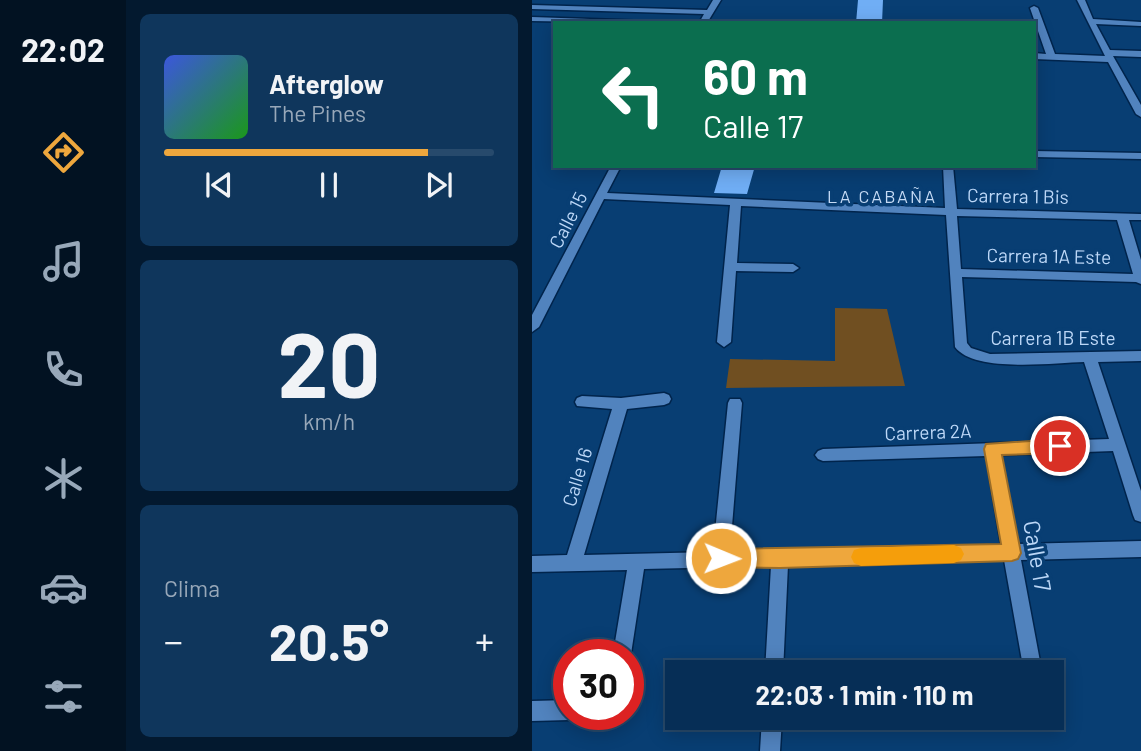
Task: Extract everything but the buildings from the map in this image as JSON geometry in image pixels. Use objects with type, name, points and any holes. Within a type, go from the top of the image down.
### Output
[{"type":"street","points":[[704,21],[717,0]]},
{"type":"street","points":[[1081,0],[1141,114]]},
{"type":"street","points":[[532,7],[710,12]]},
{"type":"street","points":[[1034,8],[1051,56]]},
{"type":"street","points":[[532,19],[590,21]]},
{"type":"street","points":[[1090,21],[1141,24]]},
{"type":"street","points":[[1036,56],[1141,54]]},
{"type":"street","points":[[1124,84],[1141,85]]},
{"type":"street","points":[[1036,154],[1141,156]]},
{"type":"street","name":"Calle 15","points":[[532,327],[536,311],[615,168]]},
{"type":"street","points":[[948,168],[956,273]]},
{"type":"street","name":"Carrera 1 Bis","points":[[600,196],[952,212],[1141,217]]},
{"type":"street","points":[[724,342],[736,203]]},
{"type":"street","points":[[1122,216],[1141,279]]},
{"type":"street","points":[[731,267],[793,268]]},
{"type":"street","name":"Carrera 1A Este","points":[[956,273],[1141,279]]},
{"type":"street","name":"Carrera 1B Este","points":[[956,273],[960,344],[967,352],[990,359],[1141,356]]},
{"type":"street","points":[[1090,359],[1141,515]]},
{"type":"street","points":[[582,402],[621,404],[664,399]]},
{"type":"street","points":[[721,558],[735,403]]},
{"type":"street","name":"Calle 16","points":[[573,563],[621,404]]},
{"type":"street","name":"Carrera 2A","points":[[823,455],[1118,445]]},
{"type":"street","name":"Calle 17","points":[[992,449],[1031,660]]},
{"type":"street","points":[[532,564],[1141,549]]},
{"type":"street","points":[[775,660],[780,559]]},
{"type":"street","points":[[624,639],[637,562]]},
{"type":"street","points":[[532,710],[553,710]]},
{"type":"street","points":[[770,751],[771,730]]},
{"type":"shaded area","points":[[835,308],[887,309],[905,386],[726,388],[730,359],[835,361]]},
{"type":"slow traffic","points":[[861,557],[954,554]]},
{"type":"district","name":"LA CABAÑA","points":[[882,197]]},
{"type":"route","points":[[721,558],[1012,553],[992,449],[1060,446]]}]
